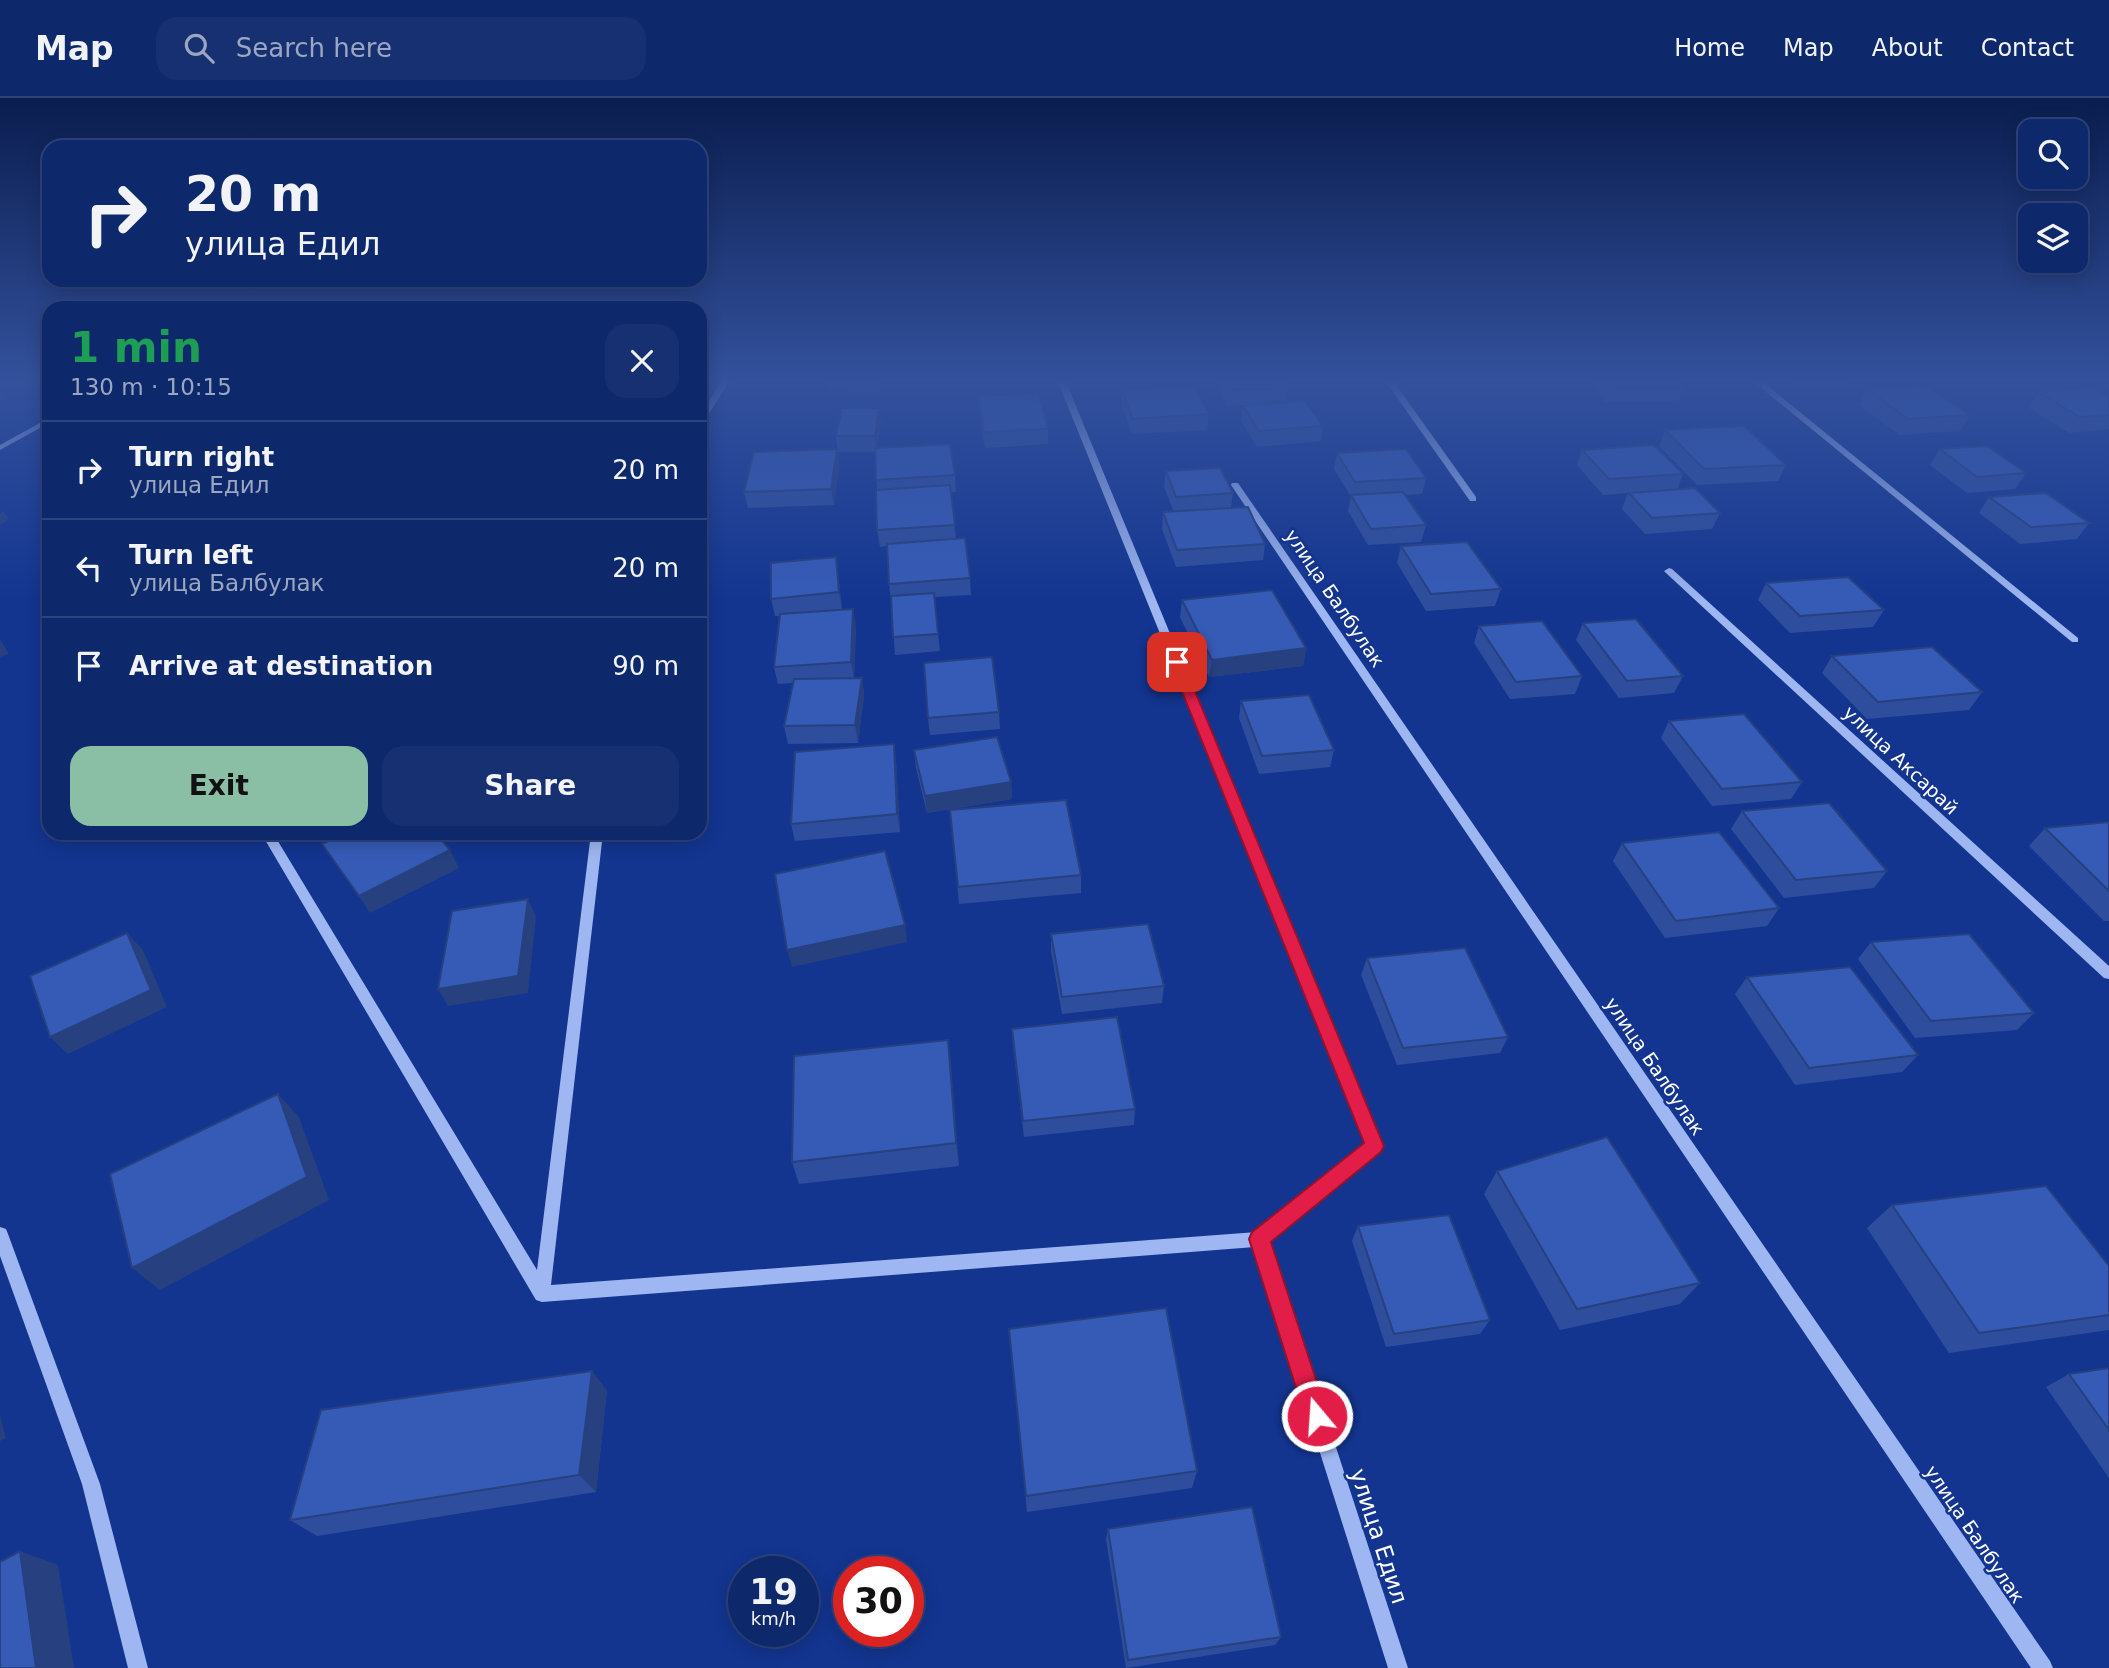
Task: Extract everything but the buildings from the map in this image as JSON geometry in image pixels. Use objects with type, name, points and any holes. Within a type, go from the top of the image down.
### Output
[{"type":"street","points":[[542,1294],[1260,1239],[1375,1146],[1092,455]]},
{"type":"street","points":[[1442,455],[1473,499]]},
{"type":"street","points":[[1848,455],[2075,640]]},
{"type":"street","name":"улица Балбулак","points":[[1235,485],[2043,1668]]},
{"type":"street","name":"улица Аксарай","points":[[1670,571],[2109,974]]},
{"type":"street","points":[[271,840],[542,1294]]},
{"type":"street","points":[[542,1294],[596,840]]},
{"type":"street","points":[[0,1234],[91,1484],[138,1668]]},
{"type":"street","name":"улица Едил","points":[[1260,1239],[1398,1668]]},
{"type":"route","points":[[1177,662],[1375,1146],[1260,1239],[1317,1416]]}]
